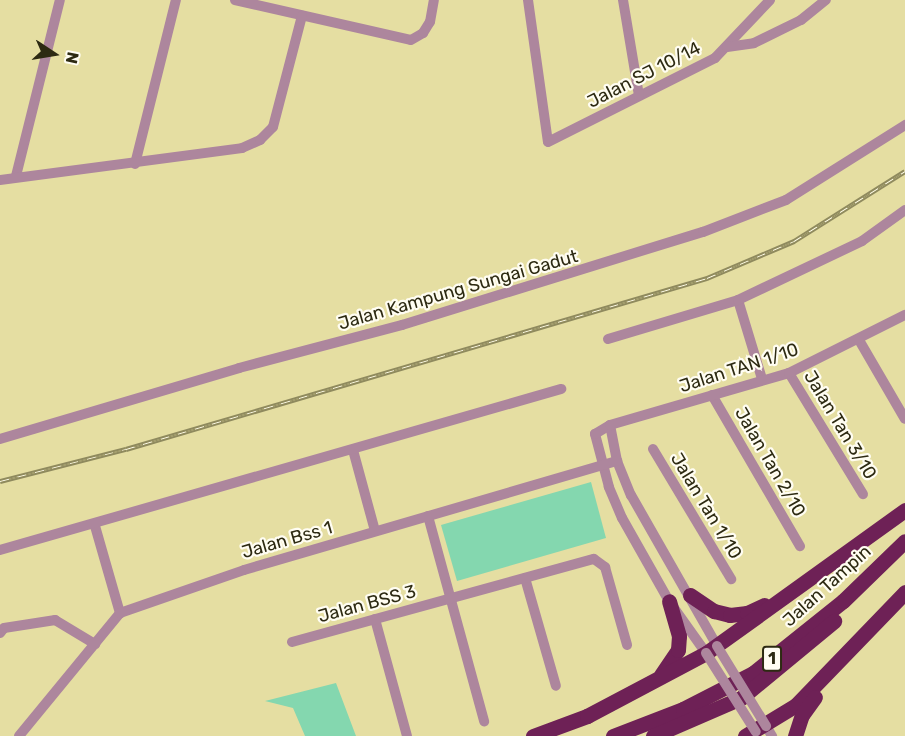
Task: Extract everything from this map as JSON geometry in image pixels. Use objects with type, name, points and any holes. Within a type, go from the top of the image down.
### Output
[{"type":"highway","points":[[533,736],[587,716],[711,650],[905,510]]},
{"type":"highway","name":"Jalan Tampin","points":[[613,736],[683,709],[753,673],[843,601],[905,541]]},
{"type":"highway","name":"Jalan Tampin","points":[[653,736],[718,711],[759,686],[905,555]]},
{"type":"highway","points":[[690,595],[714,611],[730,615],[747,613],[801,586]]},
{"type":"highway","points":[[759,733],[796,705],[846,656],[905,592]]},
{"type":"highway","points":[[655,681],[673,663],[678,650],[679,636],[669,601]]},
{"type":"highway","points":[[795,736],[802,715],[846,656]]},
{"type":"street","points":[[16,176],[60,0]]},
{"type":"street","points":[[135,164],[176,0]]},
{"type":"street","points":[[235,0],[411,40],[423,33],[430,22],[434,0]]},
{"type":"street","name":"Jalan SJ 10/14","points":[[528,0],[548,142],[715,58],[728,47],[770,0]]},
{"type":"street","points":[[623,0],[639,96]]},
{"type":"street","points":[[728,47],[754,43],[801,20],[826,0]]},
{"type":"street","points":[[0,180],[16,176],[135,164],[242,148],[260,140],[273,127],[302,16]]},
{"type":"street","name":"Jalan Kampung Sungai Gadut","points":[[0,439],[239,368],[402,325],[712,229],[786,200],[905,125]]},
{"type":"street","points":[[608,339],[738,300],[862,241],[905,210]]},
{"type":"street","points":[[738,300],[762,379]]},
{"type":"street","name":"Jalan TAN 1/10","points":[[610,425],[789,373],[905,315]]},
{"type":"street","points":[[859,340],[905,419]]},
{"type":"street","name":"Jalan Tan 3/10","points":[[789,373],[862,494]]},
{"type":"street","points":[[0,550],[95,526],[561,389]]},
{"type":"street","name":"Jalan Tan 2/10","points":[[712,395],[800,546]]},
{"type":"street","points":[[711,650],[669,601],[622,518],[602,466],[595,434],[610,425],[617,461],[648,527],[690,595],[711,650],[759,733]]},
{"type":"street","name":"Jalan Tan 1/10","points":[[652,449],[731,579]]},
{"type":"street","points":[[353,450],[375,531]]},
{"type":"street","name":"Jalan Bss 1","points":[[120,613],[236,572],[617,461]]},
{"type":"street","points":[[428,516],[484,721]]},
{"type":"street","points":[[22,734],[120,613],[95,526]]},
{"type":"street","name":"Jalan BSS 3","points":[[292,642],[594,559],[600,561],[627,645]]},
{"type":"street","points":[[525,578],[556,686]]},
{"type":"street","points":[[375,619],[407,736]]},
{"type":"street","points":[[1,627],[55,620],[95,644]]},
{"type":"green space","points":[[591,482],[606,538],[457,581],[441,525]]},
{"type":"green space","points":[[336,683],[356,736],[305,736],[293,708],[265,701]]},
{"type":"railway","points":[[0,481],[126,449],[707,278],[794,241],[905,171]]}]
